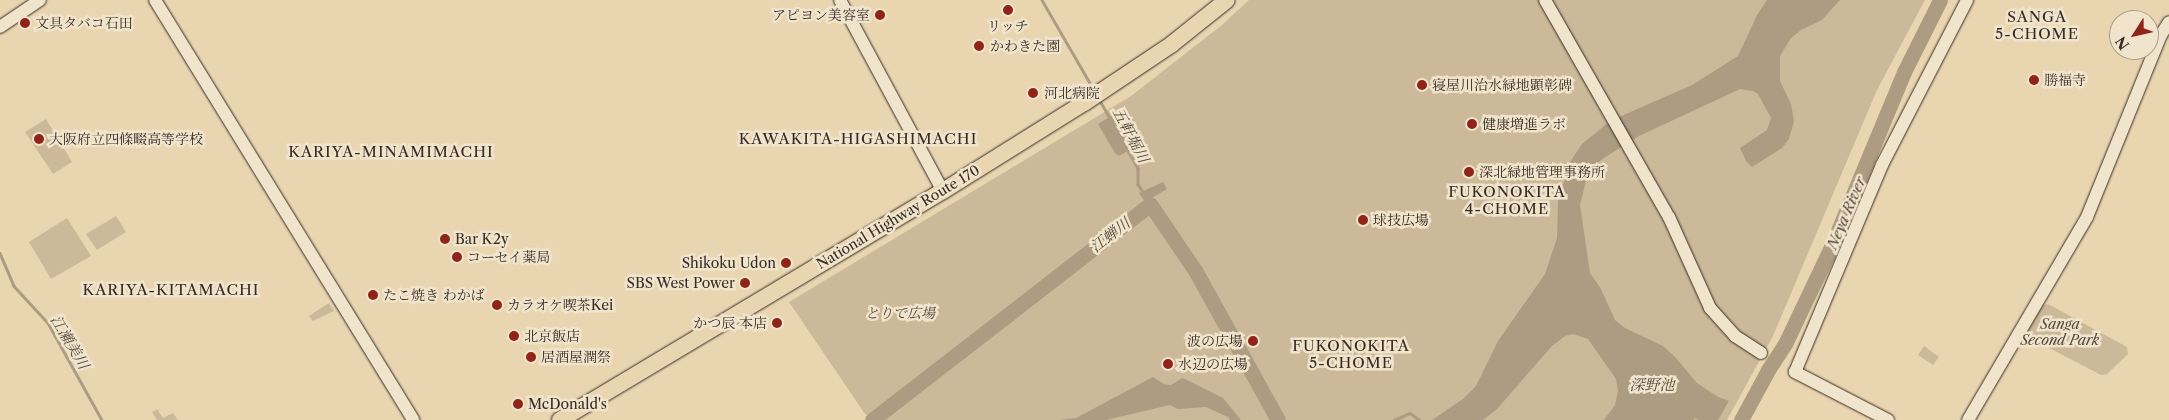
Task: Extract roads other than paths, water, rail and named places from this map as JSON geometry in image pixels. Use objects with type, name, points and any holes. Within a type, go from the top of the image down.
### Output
[{"type":"highway","name":"National Highway Route 170","points":[[560,420],[943,191],[1084,103],[1172,44],[1227,0]]},
{"type":"street","points":[[0,27],[40,0]]},
{"type":"street","points":[[155,0],[413,420]]},
{"type":"street","points":[[840,0],[943,191]]},
{"type":"street","points":[[1545,0],[1660,200],[1710,308],[1728,330],[1761,353]]},
{"type":"street","points":[[1888,420],[1795,372],[1882,165],[1967,0]]},
{"type":"street","points":[[1968,420],[2087,217],[2160,35],[2169,22]]},
{"type":"water","name":"深野池","points":[[1767,0],[1840,0],[1822,20],[1801,30],[1791,38],[1780,56],[1780,81],[1791,104],[1794,121],[1789,139],[1782,148],[1752,167],[1746,161],[1740,148],[1767,130],[1771,118],[1758,94],[1753,91],[1740,89],[1639,136],[1589,169],[1580,205],[1590,273],[1601,289],[1615,320],[1625,328],[1663,346],[1697,383],[1718,397],[1729,401],[1718,420],[1698,420],[1695,418],[1693,420],[1604,420],[1615,405],[1618,391],[1616,379],[1588,339],[1573,334],[1565,336],[1552,346],[1497,409],[1483,420],[1432,420],[1463,399],[1476,386],[1498,341],[1545,274],[1557,238],[1558,201],[1570,162],[1582,144],[1610,121],[1692,85],[1738,56],[1757,15]]},
{"type":"water","points":[[1113,115],[1131,124],[1142,143],[1119,156],[1115,153],[1098,124]]},
{"type":"water","points":[[1163,182],[1167,189],[1145,202],[1139,193]]},
{"type":"water","points":[[1153,377],[1164,384],[1171,385],[1182,378],[1187,380],[1223,398],[1241,420],[1230,420],[1228,417],[1206,407],[1178,409],[1170,405],[1106,420],[1060,420],[1076,418]]},
{"type":"waterway","name":"五軒堀川","points":[[1042,0],[1094,90]]},
{"type":"waterway","name":"Neya River","points":[[1935,0],[1939,2]]},
{"type":"waterway","name":"Neya River","points":[[1741,420],[1768,370],[1785,344],[1832,245],[1904,72],[1940,0]]},
{"type":"waterway","name":"五軒堀川","points":[[1099,99],[1111,120]]},
{"type":"waterway","name":"五軒堀川","points":[[1127,149],[1138,168],[1138,184],[1143,192]]},
{"type":"waterway","name":"江蝉川","points":[[872,420],[1150,204],[1196,272],[1278,420]]},
{"type":"waterway","name":"江瀬美川","points":[[0,253],[14,286],[48,323],[102,420]]},
{"type":"waterway","points":[[1394,420],[1410,413],[1420,420]]},
{"type":"place","name":"リッチ","points":[[1008,10]]},
{"type":"place","name":"アピヨン美容室","points":[[880,15]]},
{"type":"place","name":"文具タバコ石田","points":[[25,23]]},
{"type":"place","name":"かわきた園","points":[[979,46]]},
{"type":"place","name":"勝福寺","points":[[2034,80]]},
{"type":"place","name":"寝屋川治水緑地顕彰碑","points":[[1422,85]]},
{"type":"place","name":"河北病院","points":[[1033,93]]},
{"type":"place","name":"健康増進ラボ","points":[[1472,124]]},
{"type":"place","name":"大阪府立四條畷高等学校","points":[[39,139]]},
{"type":"place","name":"深北緑地管理事務所","points":[[1469,172]]},
{"type":"place","name":"球技広場","points":[[1363,220]]},
{"type":"place","name":"Bar K2y","points":[[445,239]]},
{"type":"place","name":"コーセイ薬局","points":[[457,257]]},
{"type":"place","name":"Shikoku Udon","points":[[786,263]]},
{"type":"place","name":"SBS West Power","points":[[745,283]]},
{"type":"place","name":"たこ焼き わかば","points":[[373,295]]},
{"type":"place","name":"カラオケ喫茶Kei","points":[[497,305]]},
{"type":"place","name":"かつ辰 本店","points":[[777,323]]},
{"type":"place","name":"北京飯店","points":[[514,336]]},
{"type":"place","name":"波の広場","points":[[1253,341]]},
{"type":"place","name":"居酒屋潤祭","points":[[531,357]]},
{"type":"place","name":"水辺の広場","points":[[1168,364]]},
{"type":"place","name":"McDonald's","points":[[518,404]]},
{"type":"district","name":"SANGA 5-CHOME","points":[[2037,24]]},
{"type":"district","name":"KAWAKITA-HIGASHIMACHI","points":[[858,139]]},
{"type":"district","name":"KARIYA-MINAMIMACHI","points":[[391,152]]},
{"type":"district","name":"FUKONOKITA 4-CHOME","points":[[1507,200]]},
{"type":"district","name":"KARIYA-KITAMACHI","points":[[171,290]]},
{"type":"district","name":"FUKONOKITA 5-CHOME","points":[[1351,354]]},
{"type":"park label","name":"とりで広場","points":[[900,313]]},
{"type":"park label","name":"Sanga Second Park","points":[[2060,332]]}]
